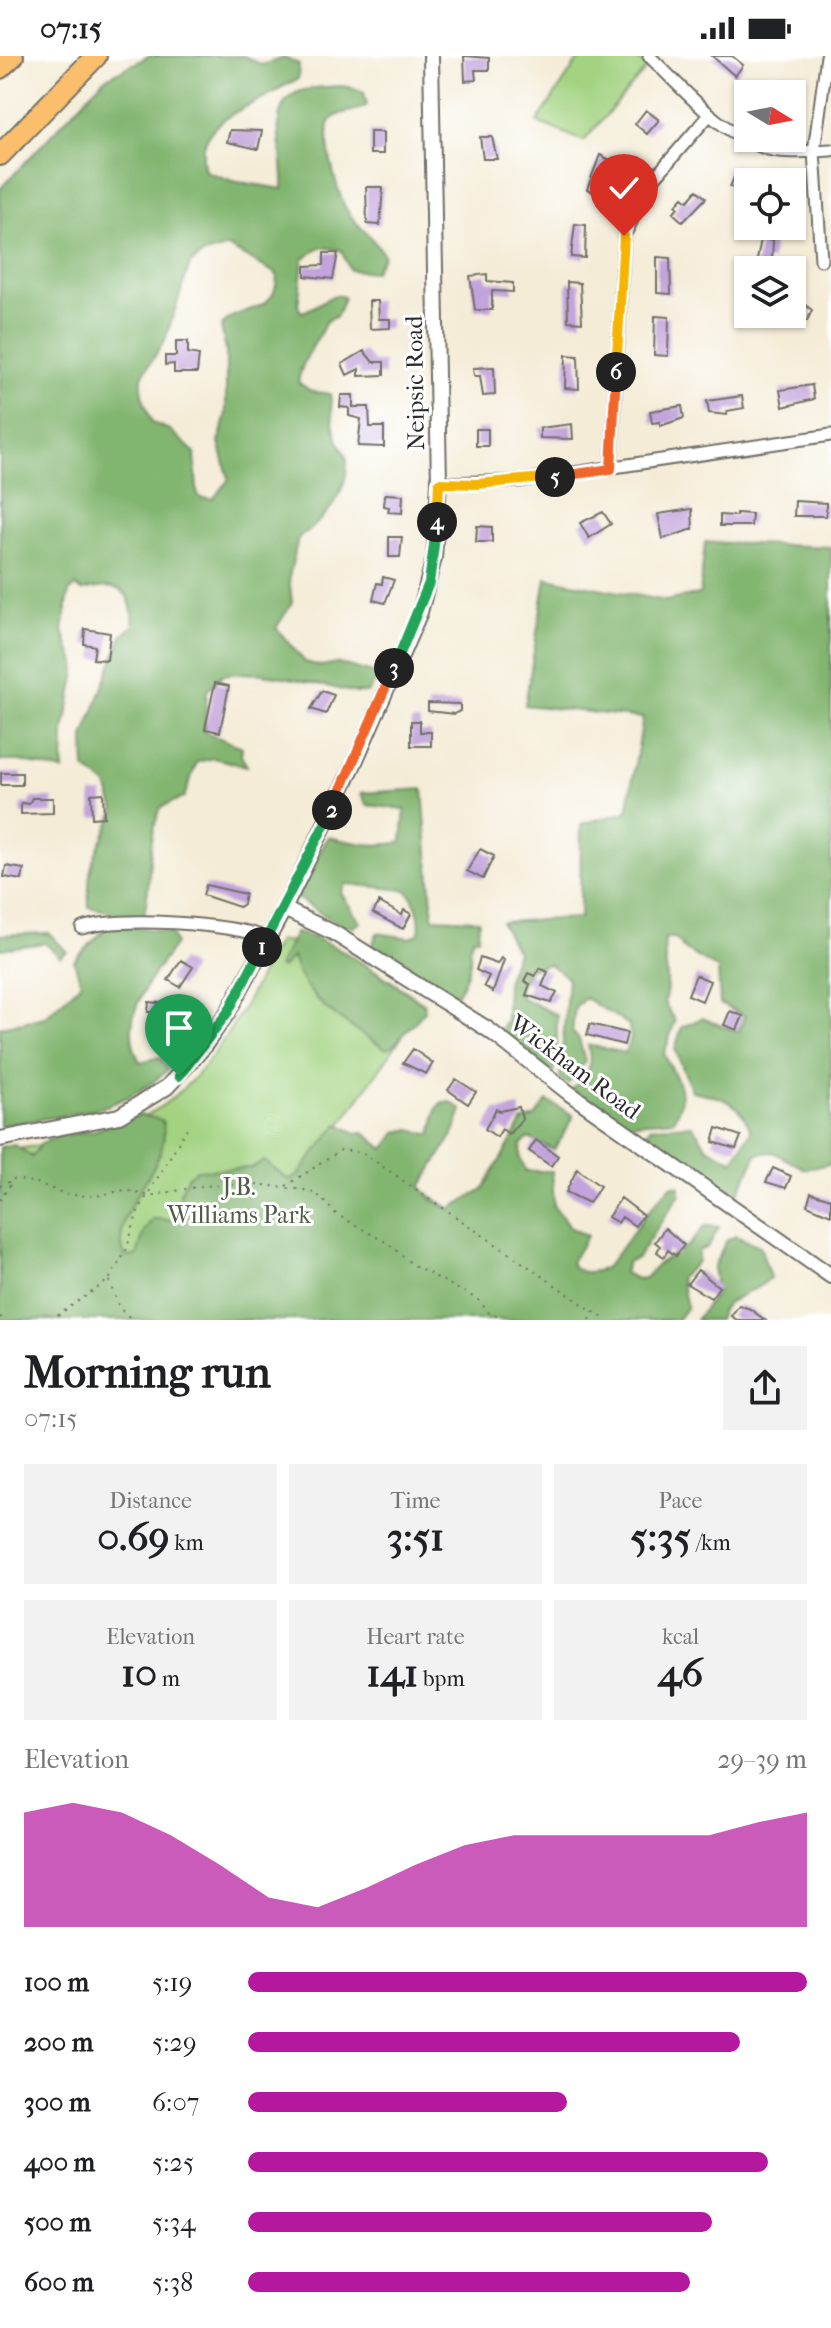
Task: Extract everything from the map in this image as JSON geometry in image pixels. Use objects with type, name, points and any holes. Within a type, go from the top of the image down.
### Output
[{"type":"highway","points":[[0,68],[13,56]]},
{"type":"highway","points":[[0,155],[96,56]]},
{"type":"street","name":"Neipsic Road","points":[[0,1139],[100,1122],[139,1106],[167,1087],[215,1032],[284,909],[349,775],[420,612],[434,558],[439,483],[431,56]]},
{"type":"street","points":[[649,56],[710,114],[768,149],[831,150]]},
{"type":"street","points":[[821,260],[814,151],[827,56]]},
{"type":"street","points":[[611,469],[624,236],[651,182],[710,114]]},
{"type":"street","points":[[439,483],[519,481],[831,435]]},
{"type":"street","name":"Wickham Road","points":[[284,909],[334,933],[489,1030],[569,1093],[831,1276]]},
{"type":"street","points":[[82,928],[111,921],[220,929],[267,938]]},
{"type":"path","points":[[51,1320],[109,1280],[126,1251],[138,1211],[187,1128]]},
{"type":"path","points":[[285,1187],[341,1150],[363,1153],[606,1320]]},
{"type":"path","points":[[0,1200],[14,1179]]},
{"type":"path","points":[[0,1186],[14,1179],[96,1196],[125,1190],[149,1196],[202,1186],[285,1187],[317,1194],[336,1214],[505,1320]]},
{"type":"path","points":[[109,1280],[120,1309],[133,1320]]},
{"type":"path","points":[[590,1320],[593,1311]]},
{"type":"path","points":[[0,1317],[7,1320]]},
{"type":"green space","points":[[149,56],[244,56],[262,65],[284,58],[299,64],[298,79],[218,124],[205,143],[203,156],[205,171],[233,181],[283,189],[279,125],[286,100],[297,92],[321,87],[346,87],[364,92],[367,105],[333,118],[329,125],[329,147],[345,207],[384,255],[374,272],[350,270],[341,250],[321,247],[303,259],[298,306],[301,312],[333,296],[344,297],[337,316],[326,321],[303,365],[298,382],[311,391],[330,394],[335,433],[347,461],[343,485],[333,506],[298,538],[289,577],[292,603],[276,628],[305,662],[321,666],[337,663],[380,675],[367,693],[357,693],[273,675],[222,675],[207,691],[204,732],[242,747],[241,756],[247,766],[213,758],[197,762],[184,797],[161,807],[153,834],[143,919],[89,907],[92,866],[115,811],[107,785],[85,769],[84,737],[122,636],[134,625],[130,602],[121,590],[106,587],[82,591],[76,586],[69,592],[63,631],[76,665],[64,731],[63,771],[20,761],[0,761],[0,189],[104,79]],"holes":[[[228,247],[277,274],[275,288],[264,304],[236,315],[221,327],[226,350],[226,413],[219,443],[229,479],[213,499],[201,498],[197,493],[195,453],[170,430],[152,423],[142,395],[142,376],[165,340],[190,264],[202,255]]]},
{"type":"green space","points":[[581,56],[635,56],[647,68],[584,141],[537,122]]},
{"type":"green space","points":[[705,542],[831,547],[831,1164],[805,1169],[773,1152],[757,1154],[734,1202],[641,1138],[651,1127],[692,1125],[707,1147],[733,1161],[751,1131],[735,1106],[692,1091],[675,1049],[682,1027],[702,1018],[738,1032],[745,1016],[720,1004],[718,969],[684,949],[675,938],[665,938],[667,985],[664,1002],[675,1021],[664,1054],[681,1094],[673,1120],[622,1124],[572,1089],[588,1070],[588,1045],[625,1053],[631,1039],[629,1025],[585,998],[575,1007],[572,1032],[579,1039],[585,1061],[568,1084],[560,1079],[568,978],[549,964],[529,969],[519,987],[520,997],[557,1015],[557,1058],[553,1073],[500,1031],[506,1020],[507,979],[517,952],[501,922],[580,918],[581,824],[627,812],[643,718],[525,705],[546,578],[666,601],[700,594]]},
{"type":"green space","points":[[423,789],[433,918],[479,920],[478,938],[473,937],[469,949],[466,976],[452,1000],[372,946],[377,933],[410,938],[419,933],[418,910],[407,890],[346,884],[341,893],[360,922],[354,927],[341,926],[297,898],[328,837],[374,845],[402,842],[405,809],[367,805],[361,793]]},
{"type":"green space","points":[[131,926],[171,933],[175,944],[139,1000],[132,1030],[140,1062],[160,1057],[168,1070],[128,1097],[109,1105],[0,1126],[0,1027],[45,1017],[81,983],[74,961],[107,927]]},
{"type":"green space","points":[[49,933],[67,952],[60,957],[45,943],[0,949],[0,935]]},
{"type":"green space","points":[[295,933],[327,943],[361,962],[424,1004],[425,1011],[393,1046],[386,1049],[329,1011],[306,987],[292,957],[282,968],[278,967]]},
{"type":"green space","name":"J.B. Williams Park","points":[[278,941],[300,942],[339,952],[425,1004],[337,1130],[610,1320],[0,1320],[0,1151],[101,1134],[132,1123],[159,1108],[182,1090],[220,1045]]},
{"type":"green space","name":"J.B. Williams Park","points":[[547,1101],[573,1115],[572,1120],[554,1150],[529,1138],[521,1145],[520,1157],[526,1171],[552,1171],[554,1207],[571,1228],[587,1236],[571,1262],[574,1268],[592,1272],[608,1265],[655,1203],[673,1185],[680,1187],[680,1194],[637,1258],[627,1262],[624,1273],[637,1279],[645,1278],[659,1263],[689,1245],[705,1226],[719,1227],[708,1247],[698,1251],[698,1261],[680,1278],[687,1307],[677,1320],[0,1320],[0,1147],[15,1145],[32,1157],[40,1144],[58,1136],[92,1131],[140,1115],[162,1120],[164,1138],[159,1155],[124,1221],[121,1238],[125,1256],[130,1257],[137,1255],[145,1229],[153,1219],[172,1220],[181,1213],[180,1193],[188,1176],[196,1170],[251,1168],[264,1161],[289,1180],[297,1176],[338,1124],[356,1133],[364,1132],[384,1149],[397,1132],[411,1129],[431,1135],[437,1108],[441,1103],[451,1102],[462,1110],[454,1133],[421,1187],[432,1200],[450,1209],[483,1189],[523,1121],[535,1117]]},
{"type":"green space","points":[[735,1236],[760,1246],[770,1278],[732,1300],[718,1320],[696,1320],[717,1292],[713,1268],[726,1241]]},
{"type":"building","points":[[464,56],[489,58],[489,70],[475,70],[476,80],[465,81]]},
{"type":"building","points":[[712,56],[732,56],[743,65],[735,76]]},
{"type":"building","points":[[646,110],[659,120],[647,134],[635,124]]},
{"type":"building","points":[[230,130],[262,131],[258,149],[227,142]]},
{"type":"building","points":[[370,132],[383,132],[383,154],[370,154]]},
{"type":"building","points":[[480,137],[492,137],[497,159],[483,159]]},
{"type":"building","points":[[600,155],[616,163],[599,195],[587,189]]},
{"type":"building","points":[[366,187],[383,187],[380,225],[367,224]]},
{"type":"building","points":[[697,190],[706,198],[683,222],[673,213],[678,207],[676,205],[683,197],[688,201]]},
{"type":"building","points":[[575,224],[586,225],[585,258],[571,257]]},
{"type":"building","points":[[761,240],[773,240],[772,256],[758,256]]},
{"type":"building","points":[[324,253],[338,253],[333,279],[305,276],[305,266],[324,265]]},
{"type":"building","points":[[657,257],[670,258],[671,294],[657,293]]},
{"type":"building","points":[[487,274],[487,281],[513,283],[513,292],[492,291],[492,310],[475,310],[470,276]]},
{"type":"building","points":[[567,282],[580,283],[582,322],[568,321]]},
{"type":"building","points":[[369,301],[378,301],[379,319],[390,319],[390,328],[370,329]]},
{"type":"building","points":[[806,306],[812,310],[806,321]]},
{"type":"building","points":[[655,316],[669,317],[668,356],[654,355]]},
{"type":"building","points":[[176,341],[188,341],[188,353],[199,355],[197,373],[174,373],[174,364],[165,365],[165,356],[176,356]]},
{"type":"building","points":[[364,351],[373,362],[384,362],[384,375],[359,376],[359,369],[347,375],[342,364]]},
{"type":"building","points":[[566,355],[578,356],[579,389],[565,388]]},
{"type":"building","points":[[494,367],[495,395],[483,396],[480,376],[474,376],[473,368]]},
{"type":"building","points":[[812,385],[814,399],[783,407],[780,390]]},
{"type":"building","points":[[341,395],[353,395],[353,407],[369,407],[370,427],[384,427],[384,447],[358,446],[361,419],[349,416],[349,408],[340,407]]},
{"type":"building","points":[[742,396],[744,408],[727,411],[727,415],[709,413],[707,401]]},
{"type":"building","points":[[682,406],[684,418],[660,426],[660,422],[652,423],[650,411]]},
{"type":"building","points":[[572,424],[573,439],[540,438],[540,428]]},
{"type":"building","points":[[476,429],[488,429],[488,446],[476,446]]},
{"type":"building","points":[[385,494],[403,495],[402,513],[388,512],[389,507],[384,506]]},
{"type":"building","points":[[795,501],[826,503],[826,516],[794,516]]},
{"type":"building","points":[[692,509],[693,529],[663,539],[658,514]]},
{"type":"building","points":[[603,512],[611,524],[589,538],[580,523]]},
{"type":"building","points":[[736,513],[752,514],[751,526],[720,526],[720,515],[736,516]]},
{"type":"building","points":[[477,526],[492,527],[492,542],[476,542]]},
{"type":"building","points":[[389,537],[402,537],[400,557],[389,557]]},
{"type":"building","points":[[383,577],[394,580],[385,603],[373,600],[377,583],[382,584]]},
{"type":"building","points":[[85,629],[110,633],[107,660],[93,659],[95,646],[84,644]]},
{"type":"building","points":[[215,683],[229,686],[220,732],[205,729]]},
{"type":"building","points":[[322,691],[334,695],[326,714],[311,709]]},
{"type":"building","points":[[428,703],[460,704],[460,711],[454,714],[428,711]]},
{"type":"building","points":[[411,721],[420,721],[420,732],[431,732],[431,746],[411,746]]},
{"type":"building","points":[[1,773],[22,773],[22,785],[1,785]]},
{"type":"building","points":[[103,793],[104,817],[92,818],[91,794]]},
{"type":"building","points":[[32,798],[53,798],[53,813],[21,814],[21,803],[29,804]]},
{"type":"building","points":[[480,849],[494,856],[483,879],[467,871]]},
{"type":"building","points":[[6,866],[24,869],[22,880],[4,877]]},
{"type":"building","points":[[206,885],[245,894],[243,904],[239,907],[203,895]]},
{"type":"building","points":[[379,902],[402,915],[404,910],[411,914],[403,929],[373,913]]},
{"type":"building","points":[[480,958],[497,964],[501,958],[504,960],[493,992],[484,986],[489,976],[476,970]]},
{"type":"building","points":[[181,960],[193,967],[180,987],[168,980]]},
{"type":"building","points":[[540,968],[548,972],[542,986],[557,993],[551,1003],[526,995],[530,984],[524,981],[528,973],[535,976]]},
{"type":"building","points":[[696,975],[710,981],[702,1001],[688,995]]},
{"type":"building","points":[[149,1002],[168,1004],[167,1028],[154,1027],[154,1012],[148,1012]]},
{"type":"building","points":[[730,1011],[743,1016],[737,1030],[724,1025]]},
{"type":"building","points":[[590,1024],[627,1033],[624,1045],[587,1035]]},
{"type":"building","points":[[413,1049],[433,1063],[426,1074],[403,1063]]},
{"type":"building","points":[[456,1079],[476,1092],[468,1104],[448,1090]]},
{"type":"building","points":[[519,1107],[522,1119],[509,1134],[502,1129],[497,1137],[485,1129],[496,1109]]},
{"type":"building","points":[[717,1128],[741,1136],[736,1149],[713,1142]]},
{"type":"building","points":[[536,1140],[558,1156],[551,1166],[529,1151]]},
{"type":"building","points":[[773,1168],[791,1176],[786,1188],[766,1182]]},
{"type":"building","points":[[577,1169],[600,1186],[589,1203],[566,1192]]},
{"type":"building","points":[[811,1193],[831,1199],[831,1215],[807,1205]]},
{"type":"building","points":[[621,1198],[643,1215],[635,1226],[622,1217],[618,1223],[608,1217]]},
{"type":"building","points":[[665,1228],[684,1245],[676,1256],[668,1250],[664,1257],[657,1252],[660,1246],[655,1242]]},
{"type":"building","points":[[698,1270],[719,1287],[711,1298],[687,1284]]},
{"type":"building","points":[[739,1305],[765,1320],[737,1320],[731,1316]]},
{"type":"route","points":[[179,1076],[228,1012],[284,909],[354,764],[420,612],[429,583],[434,558],[439,483],[519,481],[611,469],[624,236]]}]
